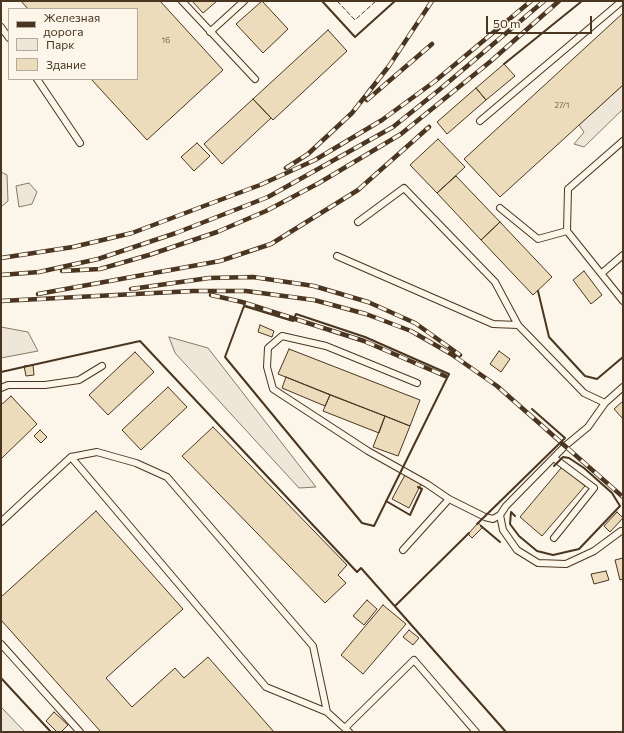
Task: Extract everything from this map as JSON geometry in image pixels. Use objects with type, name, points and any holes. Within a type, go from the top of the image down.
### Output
[{"type":"lane","points":[[182,1],[255,79]]},
{"type":"lane","points":[[210,32],[244,1]]},
{"type":"lane","points":[[480,121],[622,1]]},
{"type":"lane","points":[[1,27],[8,37]]},
{"type":"lane","points":[[38,80],[80,143]]},
{"type":"lane","points":[[623,141],[568,189],[567,231],[623,301]]},
{"type":"lane","points":[[358,222],[404,188],[495,282],[518,325],[584,393],[605,403]]},
{"type":"lane","points":[[500,208],[538,239],[567,231]]},
{"type":"lane","points":[[602,273],[623,255]]},
{"type":"lane","points":[[337,256],[493,324],[518,325]]},
{"type":"lane","points":[[417,383],[326,346],[282,336],[268,348],[267,367],[273,389],[368,451],[427,484],[449,499],[485,517],[493,519],[500,515],[506,506],[554,458],[588,427],[605,403],[623,387]]},
{"type":"lane","points":[[1,388],[8,385],[45,385],[79,380],[102,366]]},
{"type":"lane","points":[[1,522],[71,456],[97,452],[136,463],[167,477],[313,646],[327,712]]},
{"type":"lane","points":[[71,456],[266,687],[327,712],[347,730],[414,660],[476,732]]},
{"type":"lane","points":[[554,458],[594,488],[554,538]]},
{"type":"lane","points":[[403,550],[449,499]]},
{"type":"lane","points":[[500,515],[503,530],[517,550],[538,563],[566,564],[594,551],[620,531],[623,531]]},
{"type":"lane","points":[[1,644],[80,732]]},
{"type":"green space","points":[[623,85],[623,109],[584,147],[574,144],[584,132],[579,125]]},
{"type":"green space","points":[[1,172],[7,175],[8,201],[1,207]]},
{"type":"green space","points":[[29,183],[37,192],[32,204],[19,207],[16,186]]},
{"type":"green space","points":[[1,327],[28,332],[38,351],[1,358]]},
{"type":"green space","points":[[169,337],[208,348],[316,487],[299,488],[175,353]]},
{"type":"green space","points":[[1,707],[25,732],[1,732]]},
{"type":"building","points":[[21,1],[160,1],[223,70],[147,140],[92,80],[138,80],[138,8],[27,8]]},
{"type":"building","points":[[192,1],[217,1],[203,13]]},
{"type":"building","points":[[262,1],[288,29],[263,53],[236,24]]},
{"type":"building","points":[[623,13],[623,85],[500,197],[464,159]]},
{"type":"building","points":[[328,30],[347,51],[273,120],[253,99]]},
{"type":"building","points":[[504,64],[515,76],[486,100],[476,88]]},
{"type":"building","points":[[476,88],[486,100],[447,134],[437,122]]},
{"type":"building","points":[[253,99],[271,118],[222,164],[204,144]]},
{"type":"building","points":[[438,139],[465,167],[437,193],[410,165]]},
{"type":"building","points":[[197,143],[210,156],[194,171],[181,157]]},
{"type":"building","points":[[456,176],[500,222],[481,240],[437,193]]},
{"type":"building","points":[[500,222],[552,277],[533,295],[481,240]]},
{"type":"building","points":[[584,271],[602,295],[591,304],[573,280]]},
{"type":"building","points":[[260,325],[274,331],[272,337],[258,332]]},
{"type":"building","points":[[289,349],[420,400],[410,426],[278,374]]},
{"type":"building","points":[[499,351],[510,359],[501,372],[490,364]]},
{"type":"building","points":[[135,352],[154,372],[108,415],[89,395]]},
{"type":"building","points":[[33,365],[34,375],[26,376],[24,366]]},
{"type":"building","points":[[286,377],[330,395],[325,406],[282,388]]},
{"type":"building","points":[[168,387],[187,407],[141,450],[122,430]]},
{"type":"building","points":[[330,395],[385,416],[379,433],[323,411]]},
{"type":"building","points":[[11,396],[37,424],[1,459],[1,405]]},
{"type":"building","points":[[623,401],[623,419],[614,409]]},
{"type":"building","points":[[385,416],[410,426],[398,456],[373,447]]},
{"type":"building","points":[[213,427],[347,565],[338,575],[346,583],[325,603],[182,456]]},
{"type":"building","points":[[40,430],[47,437],[41,443],[34,436]]},
{"type":"building","points":[[562,467],[585,486],[542,536],[520,517]]},
{"type":"building","points":[[405,475],[421,484],[409,508],[392,499]]},
{"type":"building","points":[[96,511],[183,609],[106,678],[132,707],[175,668],[184,678],[208,657],[274,732],[101,732],[1,620],[1,597]]},
{"type":"building","points":[[617,512],[623,518],[610,532],[604,526]]},
{"type":"building","points":[[478,523],[483,527],[472,538],[468,534]]},
{"type":"building","points":[[623,558],[623,579],[620,580],[615,560]]},
{"type":"building","points":[[606,571],[609,580],[594,584],[591,574]]},
{"type":"building","points":[[367,600],[377,609],[364,625],[353,616]]},
{"type":"building","points":[[383,605],[406,624],[363,674],[341,655]]},
{"type":"building","points":[[409,630],[419,638],[413,645],[403,637]]},
{"type":"building","points":[[54,712],[68,725],[61,732],[57,732],[46,721]]},
{"type":"railway","points":[[286,168],[308,154],[352,113],[389,66],[432,1]]},
{"type":"railway","points":[[1,258],[73,247],[132,233],[260,185],[315,160],[382,120],[434,82],[531,1]]},
{"type":"railway","points":[[1,275],[39,272],[98,259],[176,233],[268,197],[393,127],[544,1]]},
{"type":"railway","points":[[62,271],[100,269],[149,255],[217,232],[266,211],[319,183],[401,134],[491,61],[559,1]]},
{"type":"railway","points":[[367,100],[432,44]]},
{"type":"railway","points":[[38,294],[220,261],[271,244],[358,190],[429,127]]},
{"type":"railway","points":[[131,289],[209,278],[253,277],[314,286],[368,302],[415,323],[460,355]]},
{"type":"railway","points":[[1,301],[193,291],[246,291],[314,300],[366,314],[411,331],[451,354],[497,386],[623,497]]},
{"type":"railway","points":[[211,295],[242,302],[364,341],[445,376]]},
{"type":"fence","points":[[337,1],[355,20],[376,1]]},
{"type":"wall","points":[[322,1],[355,37],[395,1]]},
{"type":"wall","points":[[504,64],[582,1]]},
{"type":"wall","points":[[1,168],[1,178]]},
{"type":"wall","points":[[538,291],[549,337],[585,376],[597,379],[623,357]]},
{"type":"wall","points":[[244,306],[293,321],[296,314],[365,337],[449,374],[374,526],[362,523],[225,357],[244,306]]},
{"type":"wall","points":[[1,372],[140,341],[357,572],[361,568],[506,732]]},
{"type":"wall","points":[[477,524],[565,438],[532,409]]},
{"type":"wall","points":[[515,516],[511,512],[510,524],[519,536],[537,551],[553,555],[579,549],[620,506],[612,493],[584,468],[569,458],[563,457],[554,466]]},
{"type":"wall","points":[[386,501],[410,515],[422,489],[418,487]]},
{"type":"wall","points":[[481,526],[500,542]]},
{"type":"wall","points":[[395,606],[469,533]]},
{"type":"wall","points":[[1,678],[51,732]]}]
